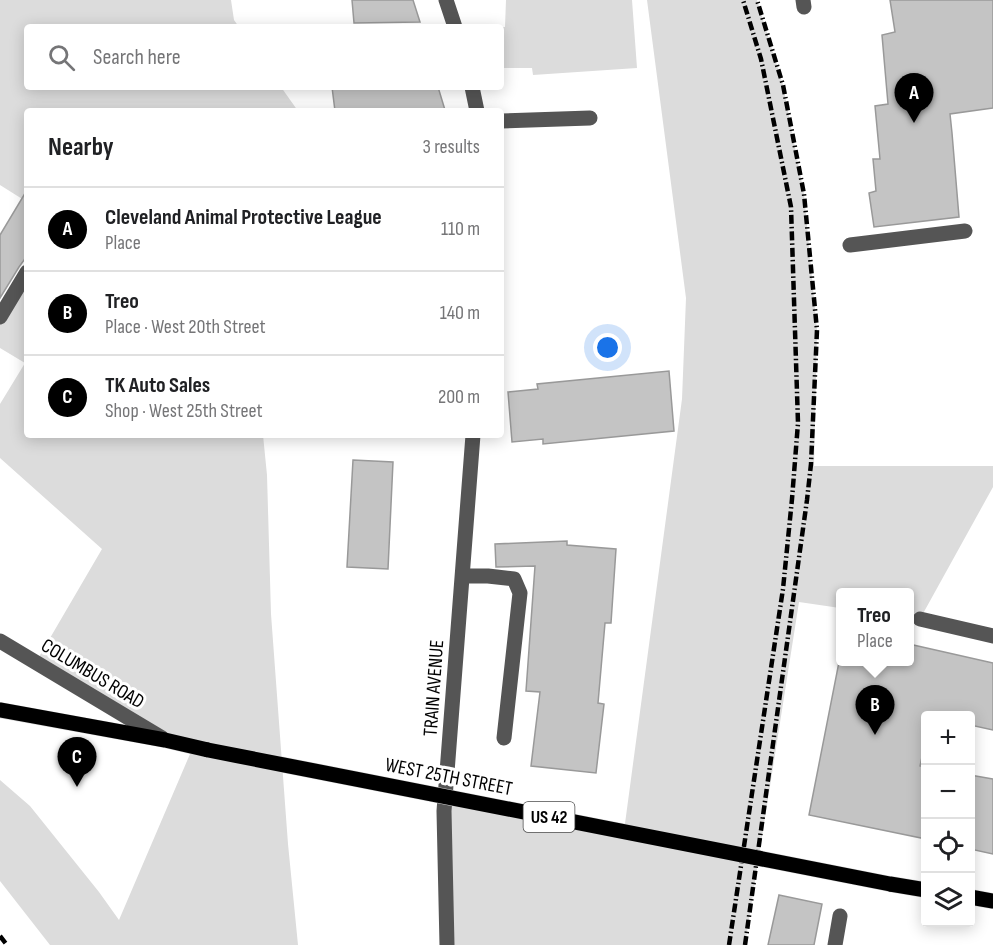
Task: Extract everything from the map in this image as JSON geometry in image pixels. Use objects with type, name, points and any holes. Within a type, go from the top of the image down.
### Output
[{"type":"main road","name":"WEST 25TH STREET","points":[[0,710],[165,740],[921,889]]},
{"type":"main road","points":[[975,898],[993,901]]},
{"type":"street","points":[[446,0],[454,24]]},
{"type":"street","points":[[473,90],[476,108]]},
{"type":"street","points":[[504,122],[590,117]]},
{"type":"street","points":[[850,245],[965,231]]},
{"type":"street","points":[[0,317],[24,277]]},
{"type":"street","name":"TRAIN AVENUE","points":[[447,945],[444,811],[473,438]]},
{"type":"street","points":[[463,576],[514,579],[520,592],[504,738]]},
{"type":"street","points":[[920,619],[993,636]]},
{"type":"street","name":"COLUMBUS ROAD","points":[[0,641],[165,740]]},
{"type":"street","points":[[835,945],[840,916]]},
{"type":"shaded area","points":[[0,0],[231,0],[234,20],[237,24],[24,24],[24,90],[283,90],[296,108],[24,108],[24,200],[0,185]]},
{"type":"shaded area","points":[[506,0],[632,0],[637,68],[533,75],[532,68],[504,68]]},
{"type":"shaded area","points":[[647,0],[757,0],[783,85],[804,194],[817,330],[814,466],[993,466],[993,487],[920,619],[914,618],[914,588],[836,588],[836,607],[799,602],[745,945],[447,945],[446,796],[624,831],[682,399],[686,298]]},
{"type":"shaded area","points":[[24,277],[24,362],[0,348],[0,317]]},
{"type":"shaded area","points":[[24,365],[24,438],[263,438],[267,475],[271,614],[298,945],[50,945],[0,881],[0,780],[30,806],[119,920],[193,747],[165,740],[36,662],[102,549],[0,458],[0,404]]},
{"type":"building","points":[[352,0],[413,0],[420,22],[354,23]]},
{"type":"building","points":[[890,0],[993,0],[993,108],[950,114],[959,217],[874,227],[869,193],[876,191],[873,159],[880,159],[875,106],[888,104],[882,35],[895,32]]},
{"type":"building","points":[[332,90],[439,90],[444,108],[335,108]]},
{"type":"building","points":[[24,195],[24,260],[0,298],[0,235]]},
{"type":"building","points":[[669,371],[674,431],[543,444],[543,439],[512,442],[508,392],[538,389],[537,384]]},
{"type":"building","points":[[353,460],[393,462],[388,569],[347,567]]},
{"type":"building","points":[[567,541],[567,545],[616,549],[611,623],[605,623],[598,703],[604,704],[596,773],[531,766],[540,692],[526,691],[535,566],[496,567],[495,544]]},
{"type":"building","points":[[914,645],[993,663],[993,730],[975,726],[975,711],[921,711],[921,838],[809,815],[838,666],[914,666]]},
{"type":"building","points":[[975,776],[993,779],[993,854],[975,850]]},
{"type":"building","points":[[779,895],[822,904],[814,945],[768,945]]},
{"type":"railway","points":[[729,945],[783,589],[798,423],[791,207],[761,59],[743,0]]},
{"type":"railway","points":[[745,945],[807,500],[811,464],[817,330],[804,194],[783,85],[757,0]]},
{"type":"railway","points":[[0,936],[7,945]]},
{"type":"place","name":"Cleveland Animal Protective League","points":[[914,123]]},
{"type":"place","name":"Treo","points":[[875,735]]},
{"type":"place","name":"TK Auto Sales","points":[[77,787]]}]
